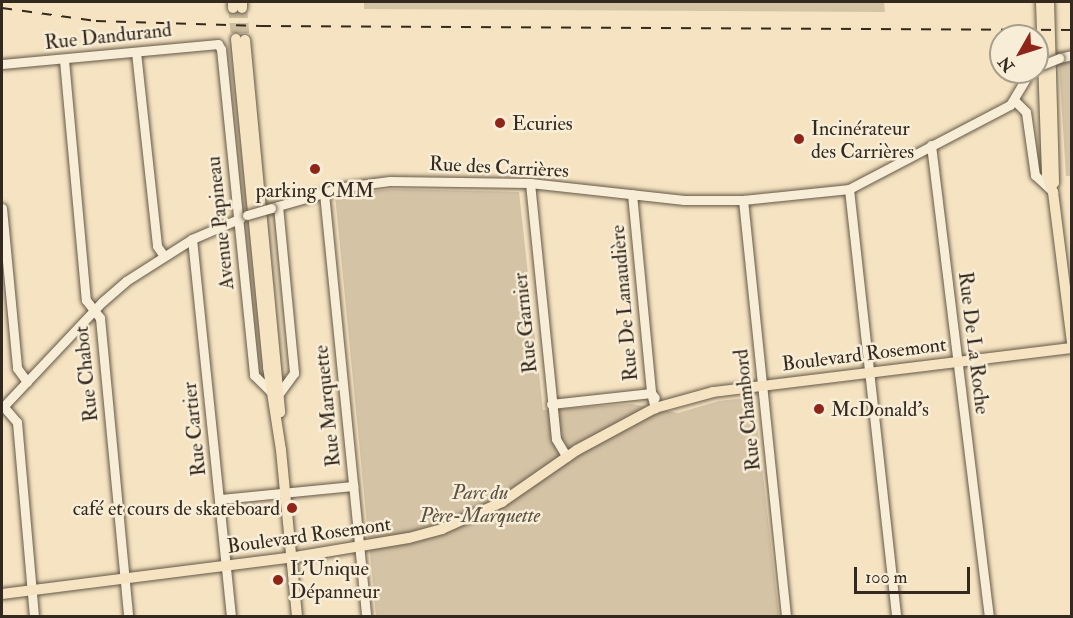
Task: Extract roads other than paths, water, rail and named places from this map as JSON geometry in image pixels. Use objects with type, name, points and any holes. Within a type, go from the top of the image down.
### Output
[{"type":"main road","points":[[1041,2],[1047,175],[1053,192]]},
{"type":"main road","points":[[1049,2],[1053,192],[1071,343]]},
{"type":"main road","points":[[241,39],[297,616]]},
{"type":"main road","name":"Boulevard Rosemont","points":[[2,594],[291,558],[409,538],[467,519],[530,485],[567,457],[605,433],[658,407],[713,392],[1071,348]]},
{"type":"street","name":"Avenue Papineau","points":[[218,44],[221,49],[242,218],[254,375],[276,393]]},
{"type":"street","name":"Rue Dandurand","points":[[2,64],[218,44]]},
{"type":"street","points":[[136,52],[157,246],[164,256]]},
{"type":"street","points":[[1049,62],[1071,56]]},
{"type":"street","name":"Rue Chabot","points":[[64,60],[86,300],[100,318],[128,616]]},
{"type":"street","points":[[1023,84],[1014,100],[1026,112],[1035,175],[1053,192]]},
{"type":"street","name":"Rue des Carrières","points":[[2,407],[94,310],[126,281],[192,239],[274,207],[324,193],[390,181],[530,183],[684,200],[743,200],[849,189],[982,117],[1003,110],[1014,100]]},
{"type":"street","name":"Rue De La Roche","points":[[931,146],[989,616]]},
{"type":"street","name":"Rue Garnier","points":[[530,183],[551,404],[556,439],[567,457]]},
{"type":"street","points":[[849,189],[871,372],[896,616]]},
{"type":"street","name":"Rue Marquette","points":[[324,193],[366,616]]},
{"type":"street","name":"Rue De Lanaudière","points":[[632,194],[651,393]]},
{"type":"street","name":"Rue Chambord","points":[[743,200],[786,616]]},
{"type":"street","points":[[274,207],[294,373],[276,393]]},
{"type":"street","points":[[2,208],[17,368],[27,382]]},
{"type":"street","name":"Rue Cartier","points":[[192,239],[231,616]]},
{"type":"street","points":[[551,404],[651,393],[658,407]]},
{"type":"street","points":[[2,407],[17,422],[34,616]]},
{"type":"street","points":[[220,499],[353,486]]},
{"type":"tunnel","points":[[233,8],[236,39]]},
{"type":"tunnel","points":[[242,8],[245,40]]},
{"type":"railway","points":[[2,8],[96,21],[261,26],[1072,30]]},
{"type":"place","name":"Ecuries","points":[[500,123]]},
{"type":"place","name":"Incinérateur des Carrières","points":[[799,139]]},
{"type":"place","name":"parking CMM","points":[[315,169]]},
{"type":"place","name":"McDonald's","points":[[819,409]]},
{"type":"place","name":"café et cours de skateboard","points":[[292,508]]},
{"type":"place","name":"L'Unique Dépanneur","points":[[278,580]]},
{"type":"park label","name":"Parc du Père-Marquette","points":[[480,504]]}]
